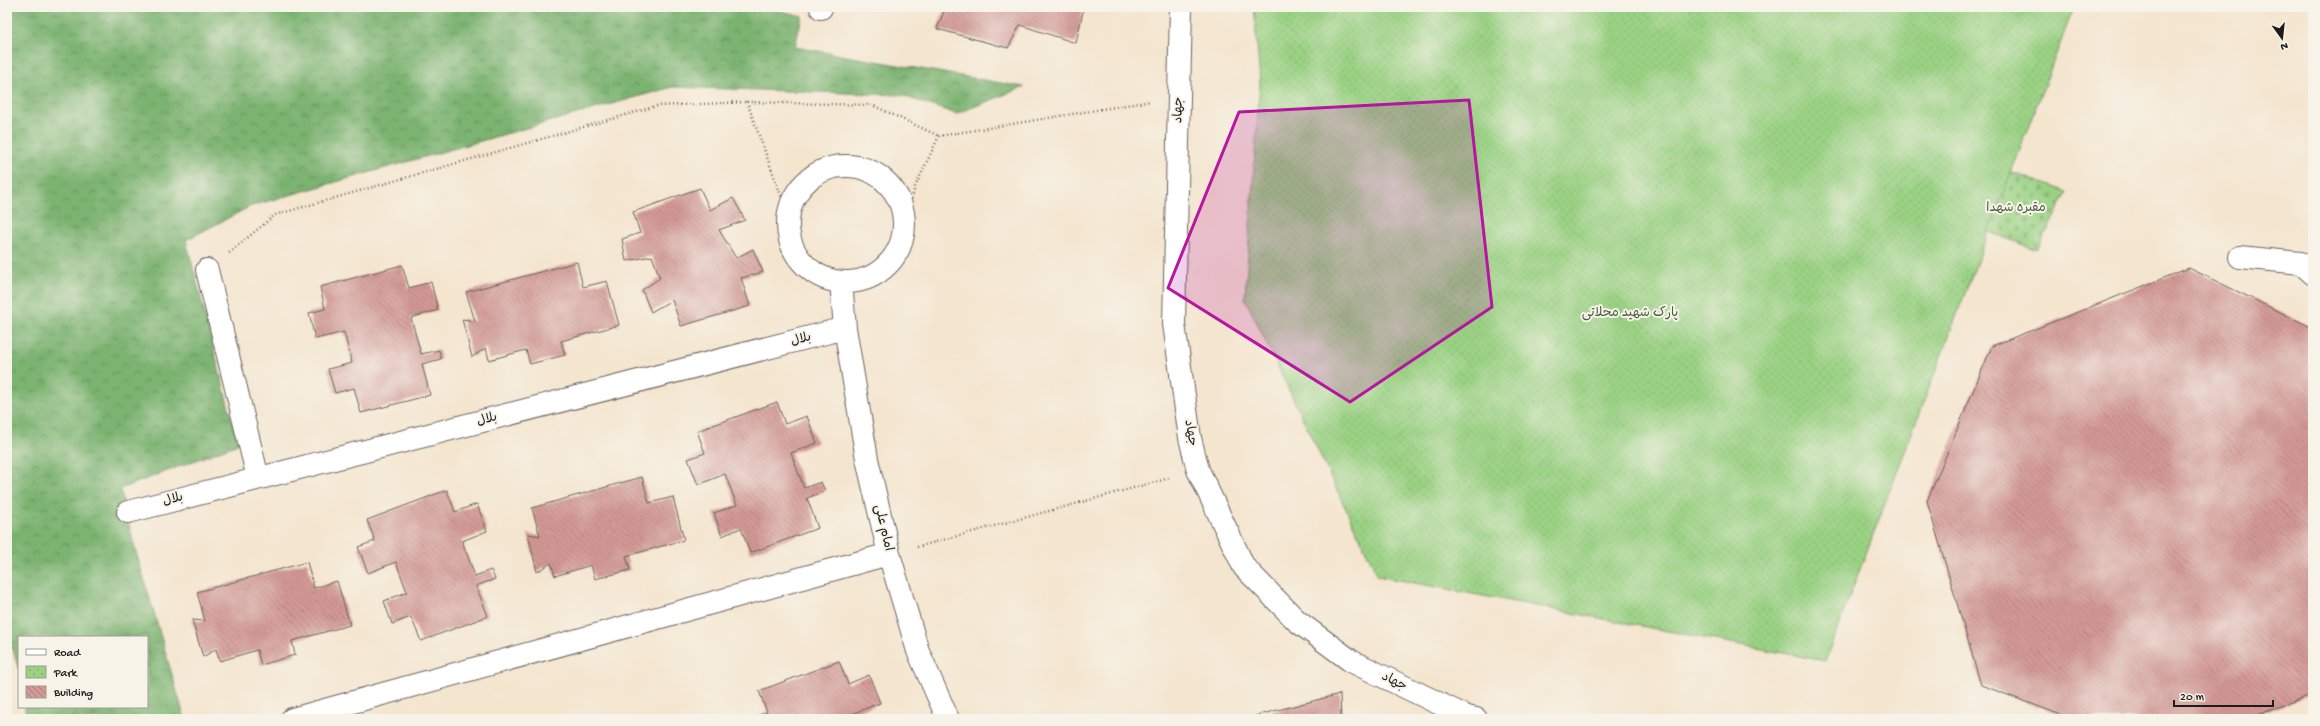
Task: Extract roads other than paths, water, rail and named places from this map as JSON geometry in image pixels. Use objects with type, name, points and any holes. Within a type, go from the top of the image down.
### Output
[{"type":"street","name":"جهاد","points":[[1181,7],[1174,324],[1190,438],[1198,470],[1244,567],[1297,621],[1351,661],[1467,718],[1476,719]]},
{"type":"street","points":[[840,166],[853,166],[877,174],[891,187],[901,203],[905,222],[902,241],[893,259],[884,268],[879,272],[860,280],[841,282],[822,277],[807,267],[795,252],[788,234],[788,215],[794,197],[806,182],[821,171],[840,166]]},
{"type":"street","points":[[2240,257],[2301,263],[2313,274]]},
{"type":"street","points":[[208,270],[258,478]]},
{"type":"street","name":"امام علی","points":[[841,282],[845,328],[867,459],[889,554],[918,652],[948,719]]},
{"type":"street","name":"بلال","points":[[128,512],[845,328]]},
{"type":"street","points":[[292,719],[889,554]]},
{"type":"park label","name":"مقبره شهدا","points":[[2016,208]]},
{"type":"park label","name":"پارک شهید محلاتی","points":[[1630,313]]}]
